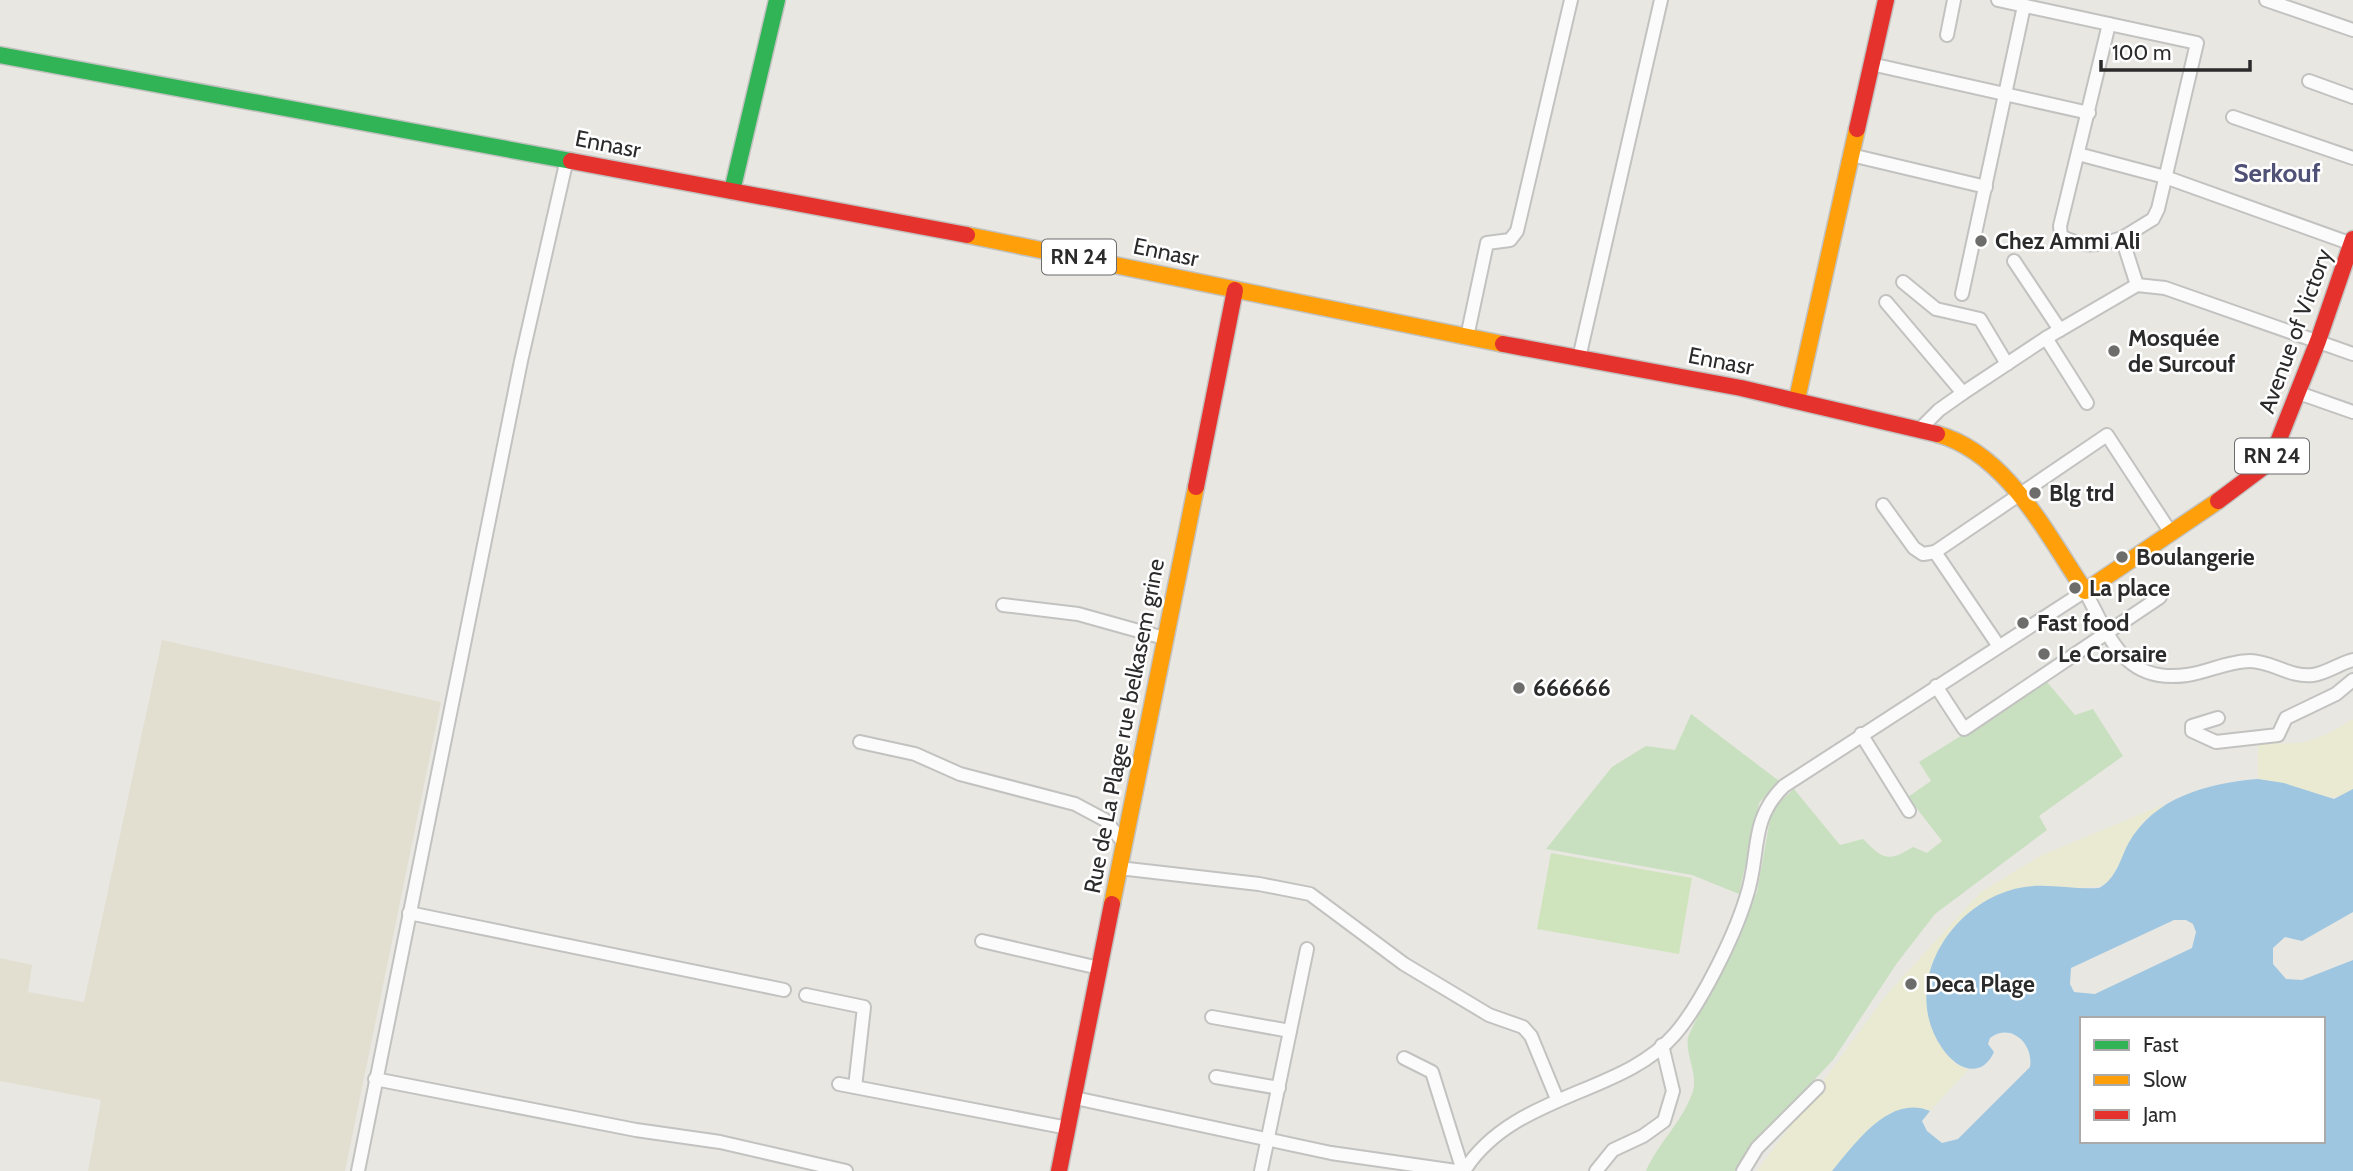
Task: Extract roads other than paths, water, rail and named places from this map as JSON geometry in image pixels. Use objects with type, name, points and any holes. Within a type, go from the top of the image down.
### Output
[{"type":"main road","points":[[732,191],[777,0]]},
{"type":"main road","points":[[1797,399],[1886,0]]},
{"type":"main road","name":"Ennasr","points":[[0,55],[566,159],[1467,337],[1797,399],[1955,439],[1987,461],[2020,496],[2085,591]]},
{"type":"main road","name":"Avenue of Victory","points":[[2085,591],[2259,473],[2270,462],[2349,264],[2352,242]]},
{"type":"main road","name":"Rue de La Plage rue belkasem grine","points":[[1059,1171],[1236,290]]},
{"type":"street","points":[[1467,337],[1487,243],[1510,240],[1517,231],[1571,0]]},
{"type":"street","points":[[1579,358],[1661,0]]},
{"type":"street","points":[[1947,35],[1954,0]]},
{"type":"street","points":[[1998,0],[2197,43],[2153,219],[2122,238],[2099,245],[2079,246],[2061,236],[2060,226],[2109,24]]},
{"type":"street","points":[[2267,0],[2353,30]]},
{"type":"street","points":[[1962,294],[2007,95],[2024,6]]},
{"type":"street","points":[[1871,64],[2088,113]]},
{"type":"street","points":[[2309,81],[2353,97]]},
{"type":"street","points":[[2233,117],[2353,158]]},
{"type":"street","points":[[1851,155],[1986,187]]},
{"type":"street","points":[[2078,155],[2165,177],[2352,242]]},
{"type":"street","points":[[358,1171],[521,361],[566,159]]},
{"type":"street","points":[[2122,238],[2137,285]]},
{"type":"street","points":[[2014,261],[2060,330]]},
{"type":"street","points":[[1903,282],[1936,309],[1951,315],[1980,319],[2007,364]]},
{"type":"street","points":[[1919,430],[1939,410],[1963,393],[2046,338],[2137,285],[2165,288],[2353,354]]},
{"type":"street","points":[[1886,302],[1963,393]]},
{"type":"street","points":[[2046,338],[2087,403]]},
{"type":"street","points":[[2296,392],[2353,412]]},
{"type":"street","points":[[1883,505],[1914,548],[1923,554],[1934,552],[2107,435],[2171,533]]},
{"type":"street","points":[[1934,552],[1998,645]]},
{"type":"street","points":[[1464,1171],[1470,1162],[1528,1114],[1621,1072],[1674,1036],[1698,1002],[1735,926],[1747,897],[1758,827],[1767,802],[1784,786],[2085,591],[2107,632],[2136,670],[2149,674],[2187,675],[2248,661],[2295,674],[2313,675],[2353,660]]},
{"type":"street","points":[[1936,687],[1964,729],[2160,597]]},
{"type":"street","points":[[1003,605],[1087,616],[1164,638]]},
{"type":"street","points":[[2218,718],[2192,726],[2192,731],[2216,742],[2278,735],[2286,718],[2336,694],[2353,680]]},
{"type":"street","points":[[1861,734],[1909,811]]},
{"type":"street","points":[[860,742],[915,754],[960,774],[1076,804],[1105,820],[1123,842]]},
{"type":"street","points":[[1119,868],[1259,884],[1310,894],[1404,964],[1489,1015],[1523,1027],[1531,1036],[1557,1100]]},
{"type":"street","points":[[409,913],[784,990]]},
{"type":"street","points":[[982,941],[1099,968]]},
{"type":"street","points":[[1261,1171],[1307,949]]},
{"type":"street","points":[[806,995],[864,1007],[855,1087]]},
{"type":"street","points":[[1212,1017],[1290,1031]]},
{"type":"street","points":[[1596,1171],[1613,1150],[1643,1136],[1664,1121],[1671,1106],[1673,1091],[1662,1045]]},
{"type":"street","points":[[1404,1058],[1432,1072],[1464,1171]]},
{"type":"street","points":[[1216,1077],[1279,1088]]},
{"type":"street","points":[[375,1079],[636,1130],[720,1142],[846,1171]]},
{"type":"street","points":[[839,1084],[1068,1128]]},
{"type":"street","points":[[1743,1171],[1757,1148],[1818,1087]]},
{"type":"street","points":[[1075,1098],[1331,1153],[1456,1171]]},
{"type":"water","points":[[2258,779],[2284,783],[2334,799],[2353,789],[2353,1171],[1832,1171],[1874,1124],[1901,1109],[1930,1111],[1922,1121],[1927,1131],[1942,1143],[1958,1139],[2030,1067],[2025,1043],[2013,1034],[1998,1034],[1990,1038],[1988,1044],[1994,1052],[1989,1061],[1976,1069],[1961,1066],[1942,1048],[1930,1024],[1926,998],[1930,973],[1939,950],[1953,928],[1972,910],[1994,896],[2019,888],[2099,888],[2114,874],[2128,844],[2152,815],[2184,795],[2220,784]]},
{"type":"place","name":"Chez Ammi Ali","points":[[1981,241]]},
{"type":"place","name":"Mosquée de Surcouf","points":[[2114,351]]},
{"type":"place","name":"Blg trd","points":[[2035,493]]},
{"type":"place","name":"Boulangerie","points":[[2122,557]]},
{"type":"place","name":"La place","points":[[2075,588]]},
{"type":"place","name":"Fast food","points":[[2023,623]]},
{"type":"place","name":"Le Corsaire","points":[[2044,654]]},
{"type":"place","name":"666666","points":[[1519,688]]},
{"type":"place","name":"Deca Plage","points":[[1911,984]]},
{"type":"district","name":"Serkouf","points":[[2277,173]]}]
